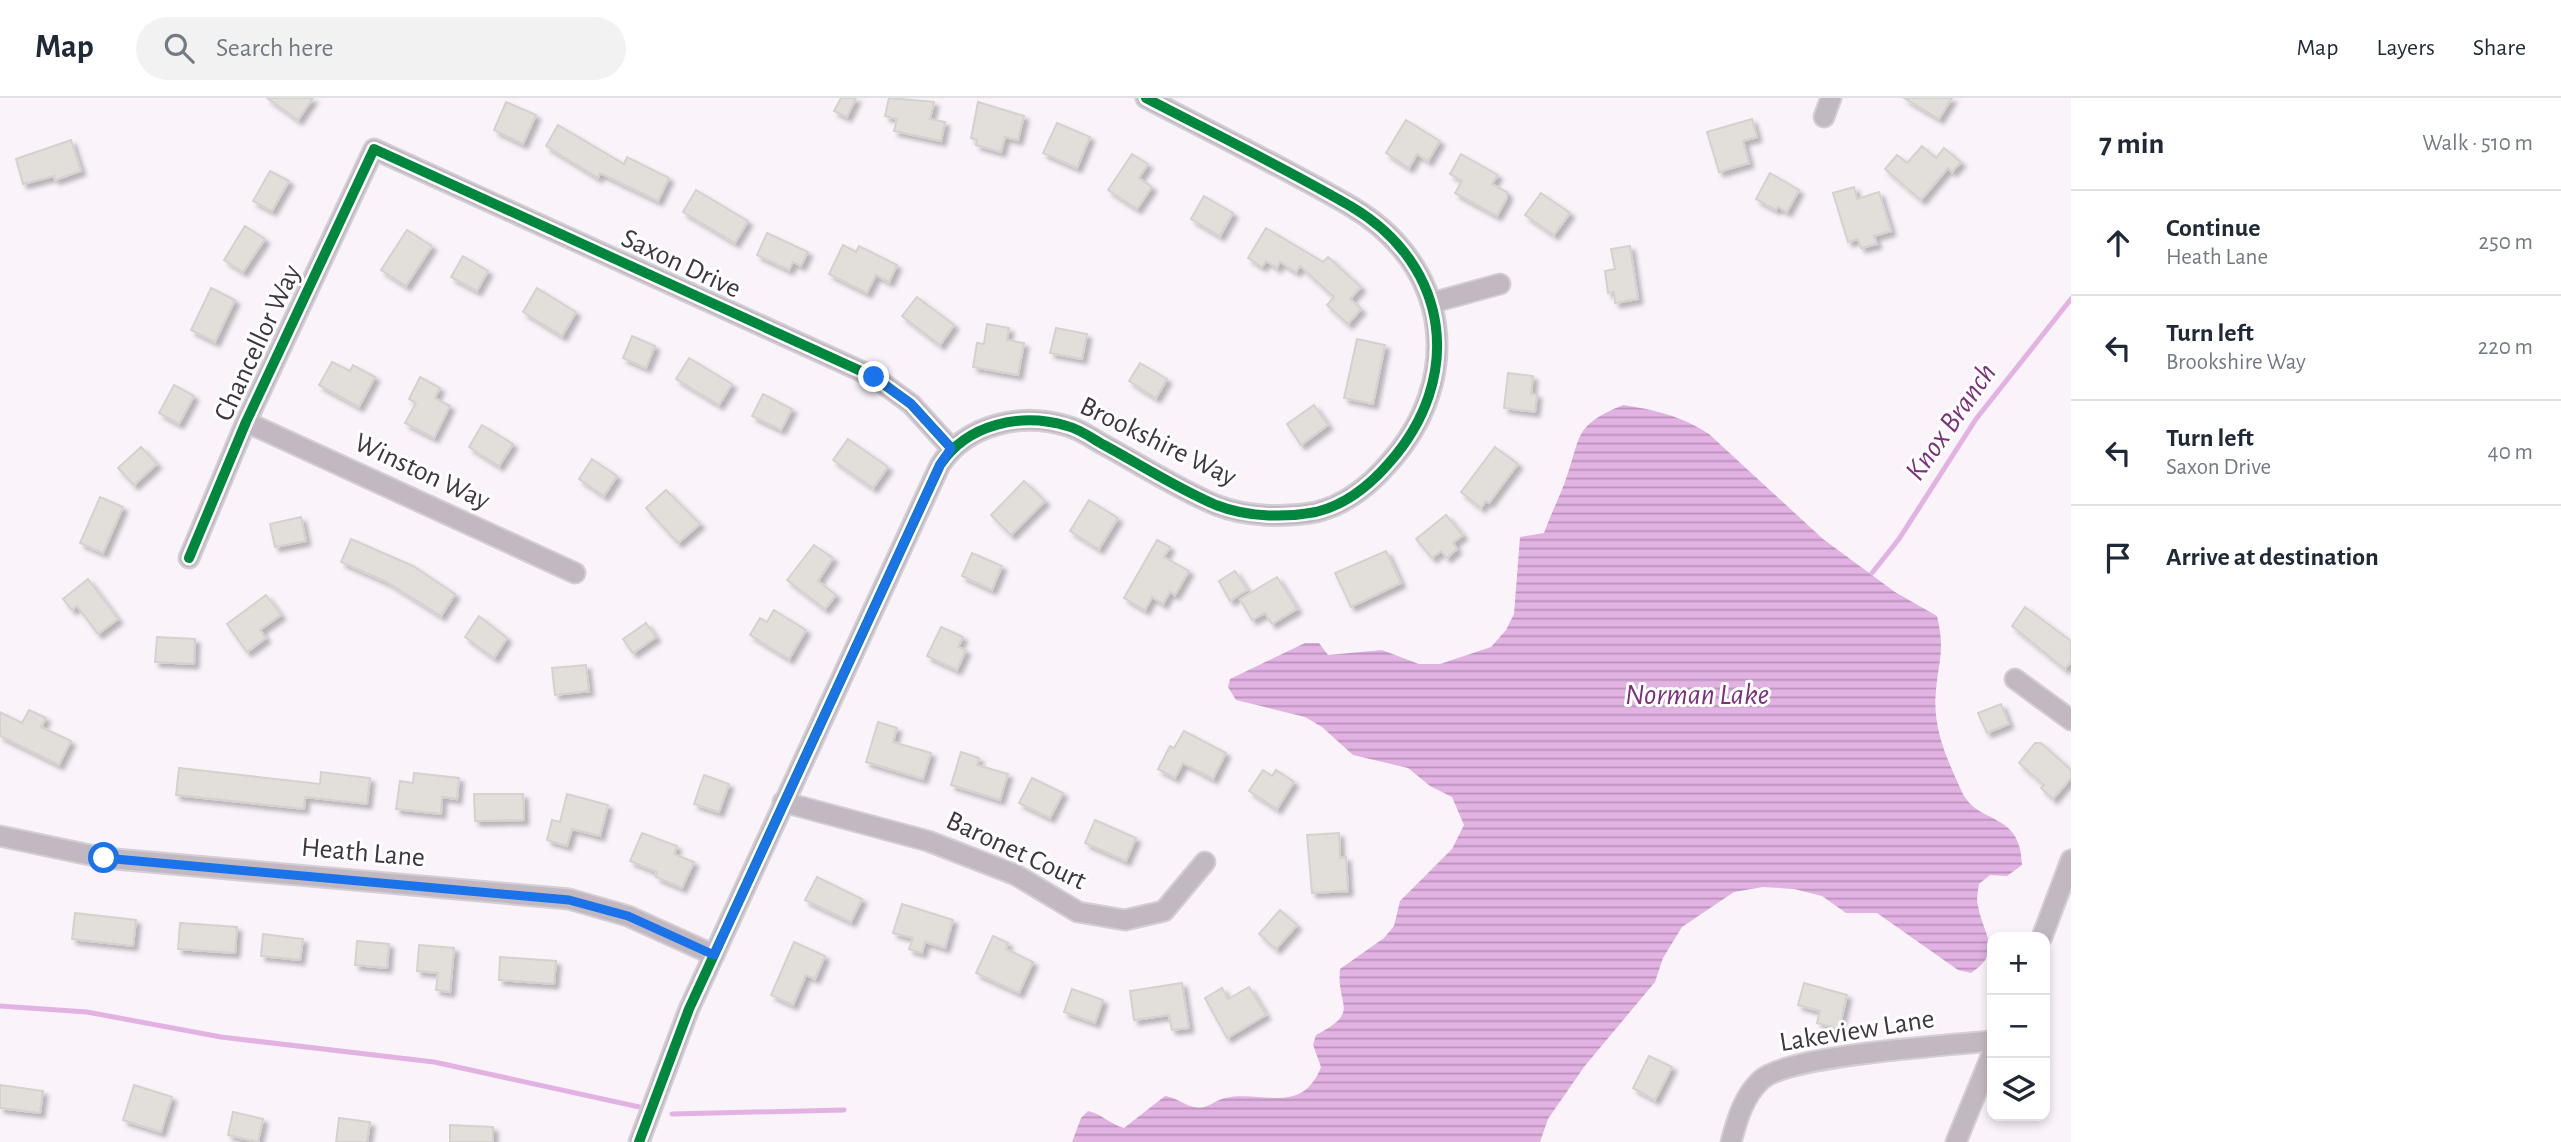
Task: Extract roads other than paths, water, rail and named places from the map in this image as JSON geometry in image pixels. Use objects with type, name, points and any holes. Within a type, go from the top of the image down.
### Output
[{"type":"street","name":"Brookshire Way","points":[[951,448],[989,426],[1024,419],[1068,426],[1218,506],[1264,516],[1317,511],[1367,488],[1412,437],[1436,376],[1437,334],[1432,303],[1422,278],[1403,248],[1371,219],[1146,98]]},
{"type":"street","name":"Chancellor Way","points":[[189,558],[246,422],[374,149]]},
{"type":"street","name":"Saxon Drive","points":[[374,149],[874,377],[911,404],[951,448]]},
{"type":"street","points":[[1432,303],[1500,284]]},
{"type":"street","name":"Winston Way","points":[[246,422],[575,573]]},
{"type":"street","points":[[639,1142],[689,1009],[940,465],[951,448]]},
{"type":"street","points":[[2015,678],[2071,720]]},
{"type":"street","name":"Baronet Court","points":[[783,802],[928,841],[1016,875],[1078,912],[1125,920],[1164,911],[1205,862]]},
{"type":"street","name":"Heath Lane","points":[[0,836],[104,858],[569,900],[628,916],[714,955]]},
{"type":"street","points":[[2044,932],[2071,860]]},
{"type":"street","name":"Lakeview Lane","points":[[1731,1142],[1742,1106],[1761,1080],[1781,1068],[1894,1050],[1987,1041]]},
{"type":"street","points":[[1956,1142],[1990,1058]]},
{"type":"water","name":"Norman Lake","points":[[1623,405],[1646,409],[1668,415],[1709,434],[1823,539],[1895,592],[1937,616],[1941,646],[1935,704],[1946,755],[1969,803],[2007,827],[2020,847],[2022,865],[2007,876],[1990,875],[1979,884],[1977,903],[1987,936],[1987,957],[1971,973],[1958,970],[1877,913],[1846,913],[1822,896],[1794,889],[1763,887],[1734,892],[1682,927],[1663,958],[1655,982],[1584,1067],[1548,1119],[1540,1142],[1072,1142],[1081,1118],[1088,1111],[1124,1128],[1165,1096],[1200,1108],[1225,1098],[1239,1096],[1292,1096],[1313,1082],[1321,1067],[1313,1045],[1316,1035],[1339,1020],[1343,1014],[1340,969],[1384,938],[1394,926],[1400,901],[1452,849],[1464,825],[1452,797],[1430,786],[1408,768],[1353,755],[1322,727],[1305,717],[1236,700],[1228,687],[1230,679],[1305,643],[1319,643],[1328,655],[1382,650],[1419,664],[1440,664],[1491,647],[1506,630],[1514,614],[1520,537],[1544,533],[1581,434],[1595,419]]},
{"type":"waterway","name":"Knox Branch","points":[[1872,573],[1899,539],[1976,419],[2071,299]]},
{"type":"waterway","points":[[0,1006],[87,1012],[221,1037],[434,1062],[644,1108]]},
{"type":"waterway","points":[[672,1114],[844,1110]]}]
